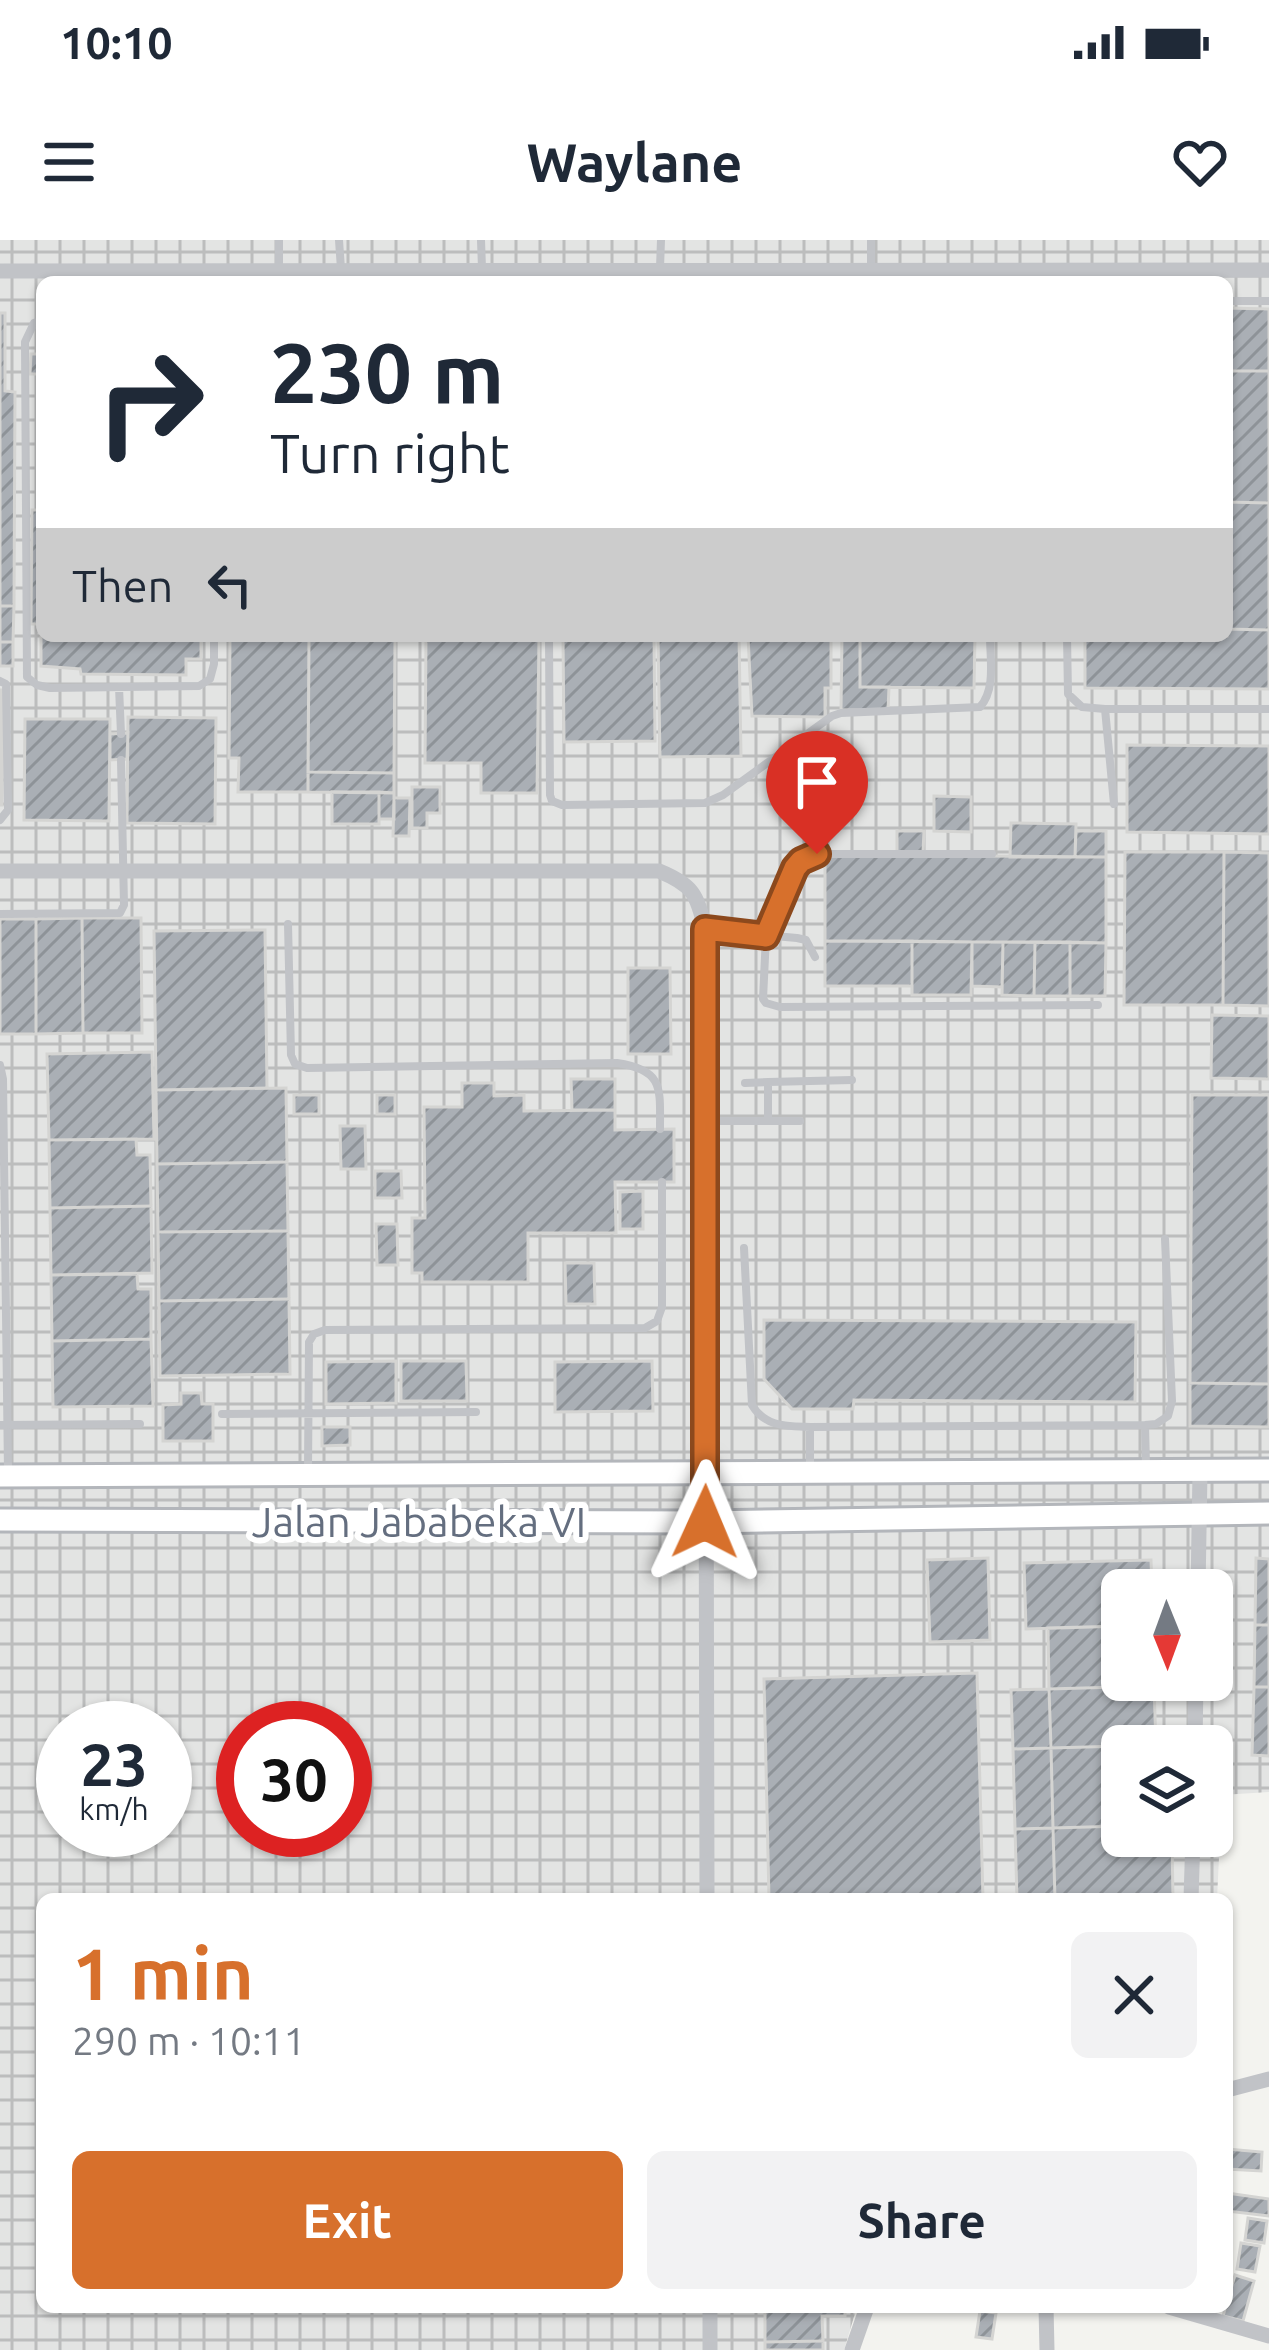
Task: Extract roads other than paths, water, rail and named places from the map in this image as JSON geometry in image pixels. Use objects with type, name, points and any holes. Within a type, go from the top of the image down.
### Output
[{"type":"street","points":[[226,276],[279,271],[871,270],[1061,276],[1269,270]]},
{"type":"street","points":[[0,271],[179,276]]},
{"type":"street","points":[[0,871],[659,872],[692,890],[705,929],[707,1893]]},
{"type":"street","name":"Jalan Jababeka VI","points":[[4,1476],[1269,1470]]},
{"type":"street","points":[[1199,1569],[1200,1472]]},
{"type":"street","name":"Jalan Jababeka VI","points":[[0,1520],[705,1522],[1269,1513]]},
{"type":"street","points":[[1191,1893],[1192,1857]]},
{"type":"street","points":[[1233,2088],[1269,2079]]},
{"type":"street","points":[[710,2313],[710,2350]]},
{"type":"street","points":[[852,2350],[864,2313]]},
{"type":"street","points":[[1046,2313],[1047,2350]]},
{"type":"street","points":[[1190,2313],[1269,2336]]},
{"type":"lane","points":[[279,240],[279,271]]},
{"type":"lane","points":[[339,240],[341,271]]},
{"type":"lane","points":[[481,240],[482,271]]},
{"type":"lane","points":[[660,271],[661,240]]},
{"type":"lane","points":[[871,240],[871,270]]},
{"type":"lane","points":[[1233,301],[1269,301]]},
{"type":"lane","points":[[36,322],[25,342],[27,677],[50,688],[199,686],[210,679],[214,642]]},
{"type":"lane","points":[[549,642],[550,795],[562,805],[705,802],[723,795],[832,716],[980,707],[989,692],[990,642]]},
{"type":"lane","points":[[1067,642],[1068,694],[1082,707],[1269,709]]},
{"type":"lane","points":[[0,681],[7,684],[8,810],[0,820]]},
{"type":"lane","points":[[119,687],[121,734]]},
{"type":"lane","points":[[1105,709],[1114,804]]},
{"type":"lane","points":[[0,914],[120,913],[124,905],[121,760]]},
{"type":"lane","points":[[992,854],[808,856],[791,876],[766,936],[763,999],[769,1006],[1098,1005]]},
{"type":"lane","points":[[288,924],[291,1055],[296,1064],[307,1068],[632,1065],[653,1076],[660,1088],[660,1129]]},
{"type":"lane","points":[[705,929],[806,940],[815,958]]},
{"type":"lane","points":[[0,1065],[4,1079],[4,1476]]},
{"type":"lane","points":[[745,1083],[852,1080]]},
{"type":"lane","points":[[768,1082],[768,1121]]},
{"type":"lane","points":[[706,1121],[800,1121]]},
{"type":"lane","points":[[308,1474],[309,1342],[314,1334],[325,1330],[645,1328],[657,1321],[662,1307],[662,1182]]},
{"type":"lane","points":[[745,1248],[752,1405],[765,1420],[779,1426],[810,1427],[1145,1425],[1168,1416],[1172,1401],[1165,1239]]},
{"type":"lane","points":[[222,1414],[476,1412]]},
{"type":"lane","points":[[4,1425],[140,1424]]},
{"type":"lane","points":[[1145,1425],[1145,1471]]},
{"type":"lane","points":[[810,1427],[810,1473]]}]
